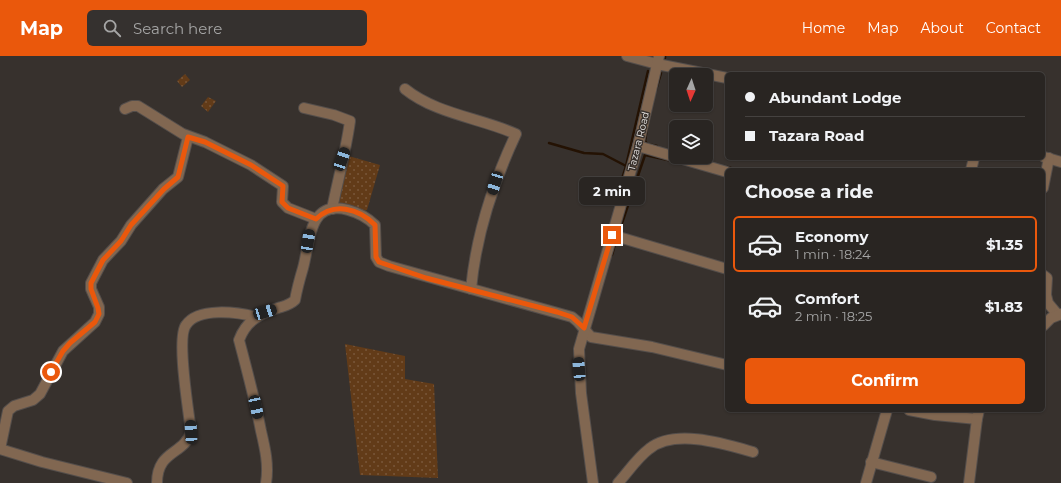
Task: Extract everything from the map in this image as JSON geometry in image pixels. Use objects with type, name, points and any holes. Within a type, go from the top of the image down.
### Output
[{"type":"street","points":[[626,56],[658,60],[725,77]]},
{"type":"street","name":"Tazara Road","points":[[593,483],[578,360],[584,328],[638,146],[658,60]]},
{"type":"street","points":[[405,89],[416,98],[491,123],[516,134],[498,173],[486,212],[474,262],[471,289]]},
{"type":"street","points":[[125,109],[132,106],[138,106],[188,137],[205,142],[251,165],[283,186],[282,202],[288,208],[316,219]]},
{"type":"street","points":[[304,108],[334,115],[350,121],[332,208]]},
{"type":"street","points":[[127,483],[42,462],[0,448],[8,411],[14,406],[33,400],[40,394],[63,351],[95,322],[99,314],[91,289],[91,283],[103,260],[121,241],[131,225],[164,189],[178,177],[188,137]]},
{"type":"street","points":[[638,146],[725,171]]},
{"type":"street","points":[[1045,168],[1046,158],[1061,162]]},
{"type":"street","points":[[266,483],[267,463],[265,450],[251,383],[239,340],[246,327],[256,317],[265,312],[290,305],[295,300],[303,268],[309,233],[316,219],[332,208],[340,208],[357,213],[368,218],[375,225],[376,257],[379,262],[426,278],[572,317],[591,337],[652,347],[725,365]]},
{"type":"street","points":[[612,235],[725,268]]},
{"type":"street","points":[[1045,276],[1047,278],[1046,295],[1048,303],[1059,315],[1045,325]]},
{"type":"street","points":[[157,483],[160,464],[189,439],[191,432],[182,354],[183,332],[185,326],[192,319],[214,313],[256,317]]},
{"type":"street","points":[[866,483],[886,412]]},
{"type":"street","points":[[930,412],[978,415],[968,483]]},
{"type":"street","points":[[618,483],[649,448],[661,442],[681,438],[698,439],[753,452]]},
{"type":"street","points":[[871,462],[931,477]]},
{"type":"shaded area","points":[[185,74],[190,80],[182,87],[177,81]]},
{"type":"shaded area","points":[[208,97],[216,101],[208,112],[201,106]]},
{"type":"shaded area","points":[[345,155],[380,165],[367,210],[364,211],[335,201]]},
{"type":"shaded area","points":[[345,344],[405,356],[405,379],[434,384],[438,478],[360,475]]},
{"type":"waterway","points":[[615,201],[626,166],[648,71]]},
{"type":"waterway","points":[[656,90],[661,73]]},
{"type":"waterway","points":[[647,128],[645,141],[647,144],[657,146]]},
{"type":"waterway","points":[[549,143],[584,153],[603,154],[626,166]]},
{"type":"waterway","points":[[619,232],[645,155],[669,160]]},
{"type":"waterway","points":[[612,255],[616,241],[619,242]]},
{"type":"route","points":[[51,372],[63,351],[70,343],[95,322],[99,314],[95,297],[91,289],[91,283],[103,260],[121,241],[131,225],[164,189],[178,177],[188,137],[205,142],[251,165],[283,186],[282,202],[288,208],[316,219],[332,208],[340,208],[368,218],[375,225],[376,257],[379,262],[426,278],[557,312],[572,317],[584,328],[612,235]]}]
